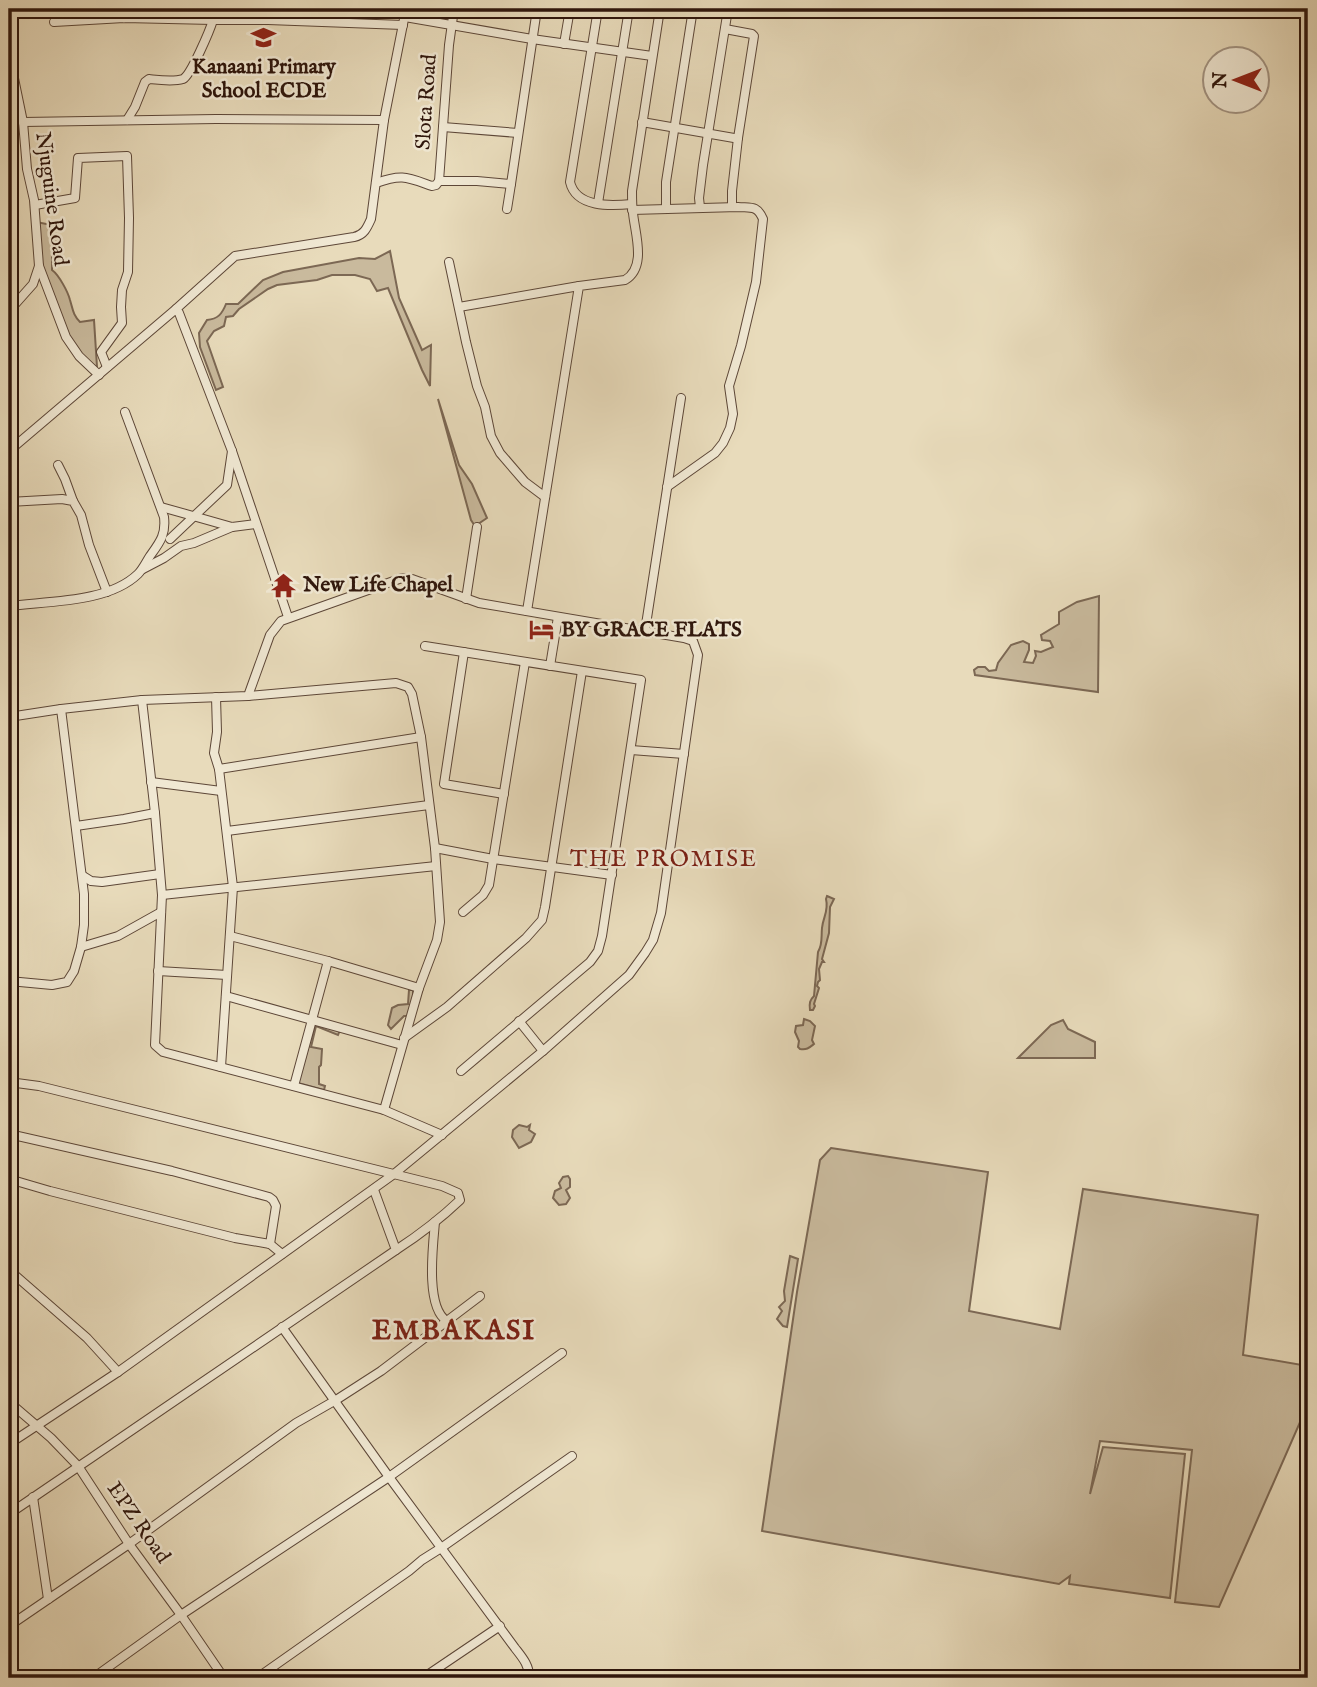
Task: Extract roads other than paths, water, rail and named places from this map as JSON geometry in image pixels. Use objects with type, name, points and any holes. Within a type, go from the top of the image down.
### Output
[{"type":"street","points":[[117,9],[124,18]]},
{"type":"street","points":[[225,9],[225,19]]},
{"type":"street","name":"Slota Road","points":[[439,181],[454,9]]},
{"type":"street","points":[[507,209],[537,9]]},
{"type":"street","points":[[564,44],[570,9]]},
{"type":"street","points":[[598,9],[570,176],[573,191],[580,198],[610,206],[666,209],[755,208],[763,219],[756,282],[729,386],[733,414],[730,428],[715,453],[667,487]]},
{"type":"street","points":[[597,203],[629,9]]},
{"type":"street","points":[[459,307],[631,277],[636,267],[638,249],[632,191],[660,9]]},
{"type":"street","points":[[666,209],[666,182],[693,9]]},
{"type":"street","points":[[700,208],[699,198],[727,9]]},
{"type":"street","points":[[9,451],[235,256],[359,236],[368,228],[384,120],[405,17]]},
{"type":"street","name":"Slota Road","points":[[54,22],[124,18],[213,20],[405,17],[652,56]]},
{"type":"street","points":[[127,120],[145,82],[149,79],[182,79],[187,76],[213,20]]},
{"type":"street","points":[[725,29],[754,36],[738,138],[732,207]]},
{"type":"street","name":"Njuguine Road","points":[[9,54],[23,122],[27,169],[35,205],[39,266],[66,337],[79,356],[99,375]]},
{"type":"street","points":[[23,122],[384,120]]},
{"type":"street","points":[[642,122],[738,138]]},
{"type":"street","points":[[443,127],[518,133]]},
{"type":"street","points":[[35,205],[75,198],[78,158],[127,156],[128,272],[122,290],[122,323],[102,352],[107,367]]},
{"type":"street","points":[[376,183],[403,176],[432,186],[439,181],[511,184]]},
{"type":"street","points":[[449,262],[474,375],[491,436],[500,453],[525,482],[545,497]]},
{"type":"street","points":[[9,311],[33,284],[39,266]]},
{"type":"street","points":[[527,611],[579,286]]},
{"type":"street","points":[[176,309],[232,451],[288,617]]},
{"type":"street","points":[[645,631],[681,398]]},
{"type":"street","points":[[125,412],[161,507],[168,535],[177,548]]},
{"type":"street","points":[[9,606],[74,599],[107,592],[138,574],[159,544],[218,495],[226,485],[232,451]]},
{"type":"street","points":[[58,465],[81,515],[107,592]]},
{"type":"street","points":[[9,502],[62,499],[73,501]]},
{"type":"street","points":[[161,507],[232,527]]},
{"type":"street","points":[[141,570],[181,545],[215,536],[232,527],[256,524]]},
{"type":"street","points":[[466,599],[477,527]]},
{"type":"street","points":[[9,1444],[118,1372],[374,1190],[543,1051],[629,975],[653,940],[661,913],[698,654],[693,641],[479,603],[412,579],[402,578],[281,621],[270,635],[248,696]]},
{"type":"street","points":[[550,666],[558,617]]},
{"type":"street","points":[[425,646],[641,680],[601,943],[594,957],[461,1071]]},
{"type":"street","points":[[464,652],[444,784],[504,794]]},
{"type":"street","points":[[463,912],[479,900],[489,885],[525,662]]},
{"type":"street","points":[[403,1041],[447,1007],[537,926],[544,913],[582,671]]},
{"type":"street","points":[[9,702],[10,717],[142,700],[248,696],[396,683],[408,687],[412,694],[421,737],[441,912],[439,931],[419,988],[384,1110]]},
{"type":"street","points":[[216,697],[218,732],[214,753],[219,769],[233,887],[221,1067]]},
{"type":"street","points":[[142,700],[162,895],[155,1045],[163,1052],[384,1110],[442,1135]]},
{"type":"street","points":[[9,981],[52,985],[67,982],[74,971],[80,947],[84,926],[83,876],[61,709]]},
{"type":"street","points":[[219,769],[421,737]]},
{"type":"street","points":[[631,750],[684,754]]},
{"type":"street","points":[[151,782],[221,791]]},
{"type":"street","points":[[227,831],[429,805]]},
{"type":"street","points":[[76,826],[155,813]]},
{"type":"street","points":[[435,848],[493,859],[612,875]]},
{"type":"street","points":[[162,895],[436,866]]},
{"type":"street","points":[[83,876],[91,881],[102,882],[160,874]]},
{"type":"street","points":[[80,947],[118,936],[161,912]]},
{"type":"street","points":[[230,936],[419,988]]},
{"type":"street","points":[[294,1086],[328,961]]},
{"type":"street","points":[[158,971],[227,975]]},
{"type":"street","points":[[226,996],[403,1041]]},
{"type":"street","points":[[519,1021],[543,1051]]},
{"type":"street","points":[[9,1082],[40,1086],[442,1186],[458,1194],[460,1200],[396,1250],[9,1514]]},
{"type":"street","points":[[9,1134],[172,1171],[269,1197],[276,1206],[270,1244]]},
{"type":"street","points":[[9,1179],[235,1238],[270,1244],[282,1254]]},
{"type":"street","points":[[374,1190],[396,1250]]},
{"type":"street","points":[[435,1222],[432,1254],[435,1302],[440,1317],[447,1321]]},
{"type":"street","points":[[9,1270],[87,1338],[118,1372]]},
{"type":"street","points":[[9,1626],[130,1544],[296,1423],[381,1371],[480,1296]]},
{"type":"street","points":[[282,1327],[388,1477],[500,1626],[526,1663],[529,1678]]},
{"type":"street","points":[[93,1678],[181,1615],[388,1477],[562,1353]]},
{"type":"street","name":"EPZ Road","points":[[9,1402],[51,1438],[78,1466],[224,1678]]},
{"type":"street","points":[[257,1678],[572,1456]]},
{"type":"street","points":[[33,1497],[48,1599]]},
{"type":"street","points":[[423,1678],[500,1626]]},
{"type":"street","points":[[9,1670],[16,1678]]},
{"type":"place","name":"Kanaani Primary School ECDE","points":[[264,38]]},
{"type":"place","name":"New Life Chapel","points":[[283,585]]},
{"type":"place","name":"BY GRACE FLATS","points":[[541,630]]},
{"type":"district","name":"THE PROMISE","points":[[664,859]]},
{"type":"district","name":"EMBAKASI","points":[[454,1331]]}]
